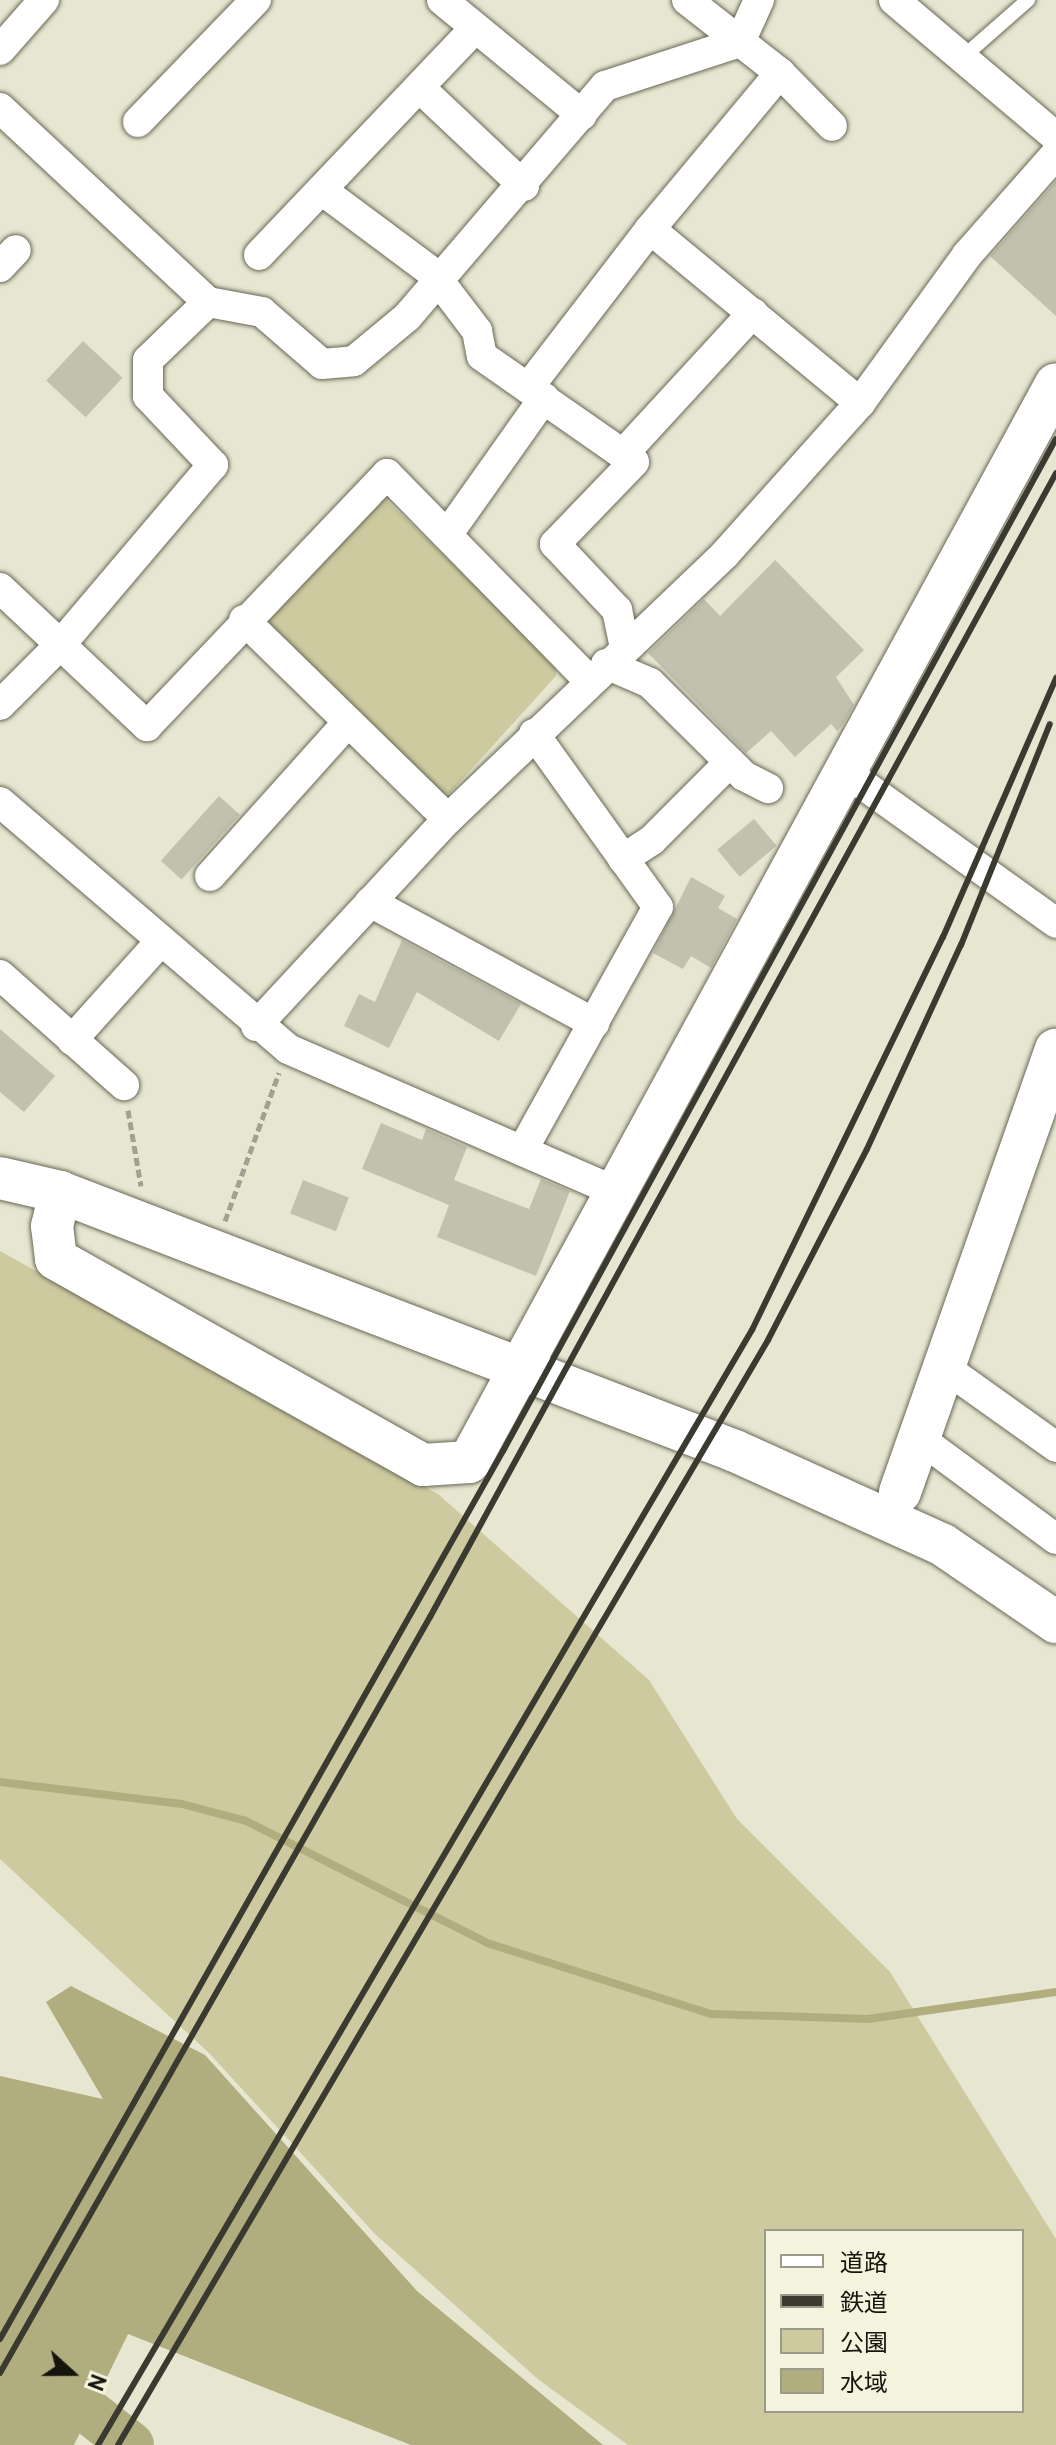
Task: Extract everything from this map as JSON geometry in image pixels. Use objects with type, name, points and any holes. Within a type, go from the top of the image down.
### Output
[{"type":"street","points":[[0,50],[44,0]]},
{"type":"street","points":[[138,122],[256,0]]},
{"type":"street","points":[[442,0],[582,115]]},
{"type":"street","points":[[687,0],[780,73],[832,126]]},
{"type":"street","points":[[0,108],[58,169],[127,220],[208,302],[262,312],[322,364],[354,361],[407,317],[524,186],[605,86],[740,42],[759,0]]},
{"type":"street","points":[[894,0],[1056,137]]},
{"type":"street","points":[[259,255],[475,28]]},
{"type":"street","points":[[447,535],[536,393],[650,229],[780,73]]},
{"type":"street","points":[[420,88],[524,186]]},
{"type":"street","points":[[256,1026],[448,819],[607,663],[725,554],[860,403],[967,255],[1056,154]]},
{"type":"street","points":[[323,191],[433,273],[436,282],[477,331],[482,356],[625,452],[634,462],[555,544],[617,610],[607,663]]},
{"type":"street","points":[[650,229],[860,403]]},
{"type":"street","points":[[0,705],[61,644],[213,465],[148,396],[148,360],[208,302]]},
{"type":"street","points":[[625,452],[753,313]]},
{"type":"street","points":[[60,1192],[52,1226],[56,1259],[423,1465],[469,1462],[612,1190],[1056,384]]},
{"type":"street","points":[[0,588],[147,726],[244,620],[387,474],[447,535],[607,663],[650,683],[730,762],[768,788]]},
{"type":"street","points":[[244,620],[448,819]]},
{"type":"street","points":[[210,876],[348,722]]},
{"type":"street","points":[[522,1151],[658,907],[534,734]]},
{"type":"street","points":[[623,859],[652,840],[730,762]]},
{"type":"street","points":[[844,771],[1056,923]]},
{"type":"street","points":[[0,802],[256,1026],[288,1049],[612,1190]]},
{"type":"street","points":[[370,902],[594,1023]]},
{"type":"street","points":[[72,1040],[160,942]]},
{"type":"street","points":[[0,975],[124,1085]]},
{"type":"street","points":[[900,1492],[1056,1050]]},
{"type":"street","points":[[0,1178],[60,1192],[735,1451],[943,1545],[1056,1622]]},
{"type":"street","points":[[944,1367],[1056,1447]]},
{"type":"street","points":[[919,1438],[1056,1539]]},
{"type":"lane","points":[[962,58],[1028,0]]},
{"type":"path","points":[[225,1221],[288,1049]]},
{"type":"green space","points":[[382,496],[556,663],[556,676],[450,793],[436,795],[272,634],[269,620]]},
{"type":"green space","points":[[0,1251],[438,1494],[649,1680],[737,1819],[890,1972],[1056,2239],[1056,2445],[628,2445],[539,2380],[375,2234],[210,2054],[0,1859]]},
{"type":"water","points":[[71,1986],[205,2055],[417,2291],[603,2445],[411,2445],[128,2334],[74,2445],[0,2445],[0,2076],[103,2099],[46,2002]]},
{"type":"building","points":[[1056,181],[1056,316],[990,256]]},
{"type":"building","points":[[83,341],[122,378],[86,417],[46,380]]},
{"type":"building","points":[[775,560],[864,650],[836,677],[854,705],[842,726],[837,731],[831,724],[795,757],[771,731],[746,753],[648,653],[704,599],[720,616]]},
{"type":"building","points":[[219,796],[240,815],[182,879],[161,861]]},
{"type":"building","points":[[754,819],[776,846],[740,877],[717,850]]},
{"type":"building","points":[[691,877],[725,896],[718,908],[737,919],[711,968],[691,956],[683,969],[653,953]]},
{"type":"building","points":[[402,940],[521,1004],[499,1041],[417,992],[389,1048],[344,1026],[359,994],[375,1002]]},
{"type":"building","points":[[0,1029],[55,1076],[24,1112],[0,1092]]},
{"type":"building","points":[[381,1123],[422,1140],[426,1129],[467,1147],[454,1180],[529,1209],[541,1179],[570,1191],[536,1276],[437,1237],[449,1205],[362,1169]]},
{"type":"building","points":[[303,1180],[349,1198],[336,1231],[290,1214]]},
{"type":"waterway","points":[[0,1782],[182,1804],[246,1821],[487,1943],[711,2014],[868,2019],[1056,1992]]},
{"type":"waterway","points":[[0,2341],[131,2445]]},
{"type":"railway","points":[[0,2339],[503,1451],[1056,439]]},
{"type":"railway","points":[[0,2373],[430,1617],[1056,473]]},
{"type":"railway","points":[[98,2445],[752,1330],[943,937],[1056,678]]},
{"type":"railway","points":[[118,2445],[768,1340],[867,1149],[961,945],[1050,724]]}]
